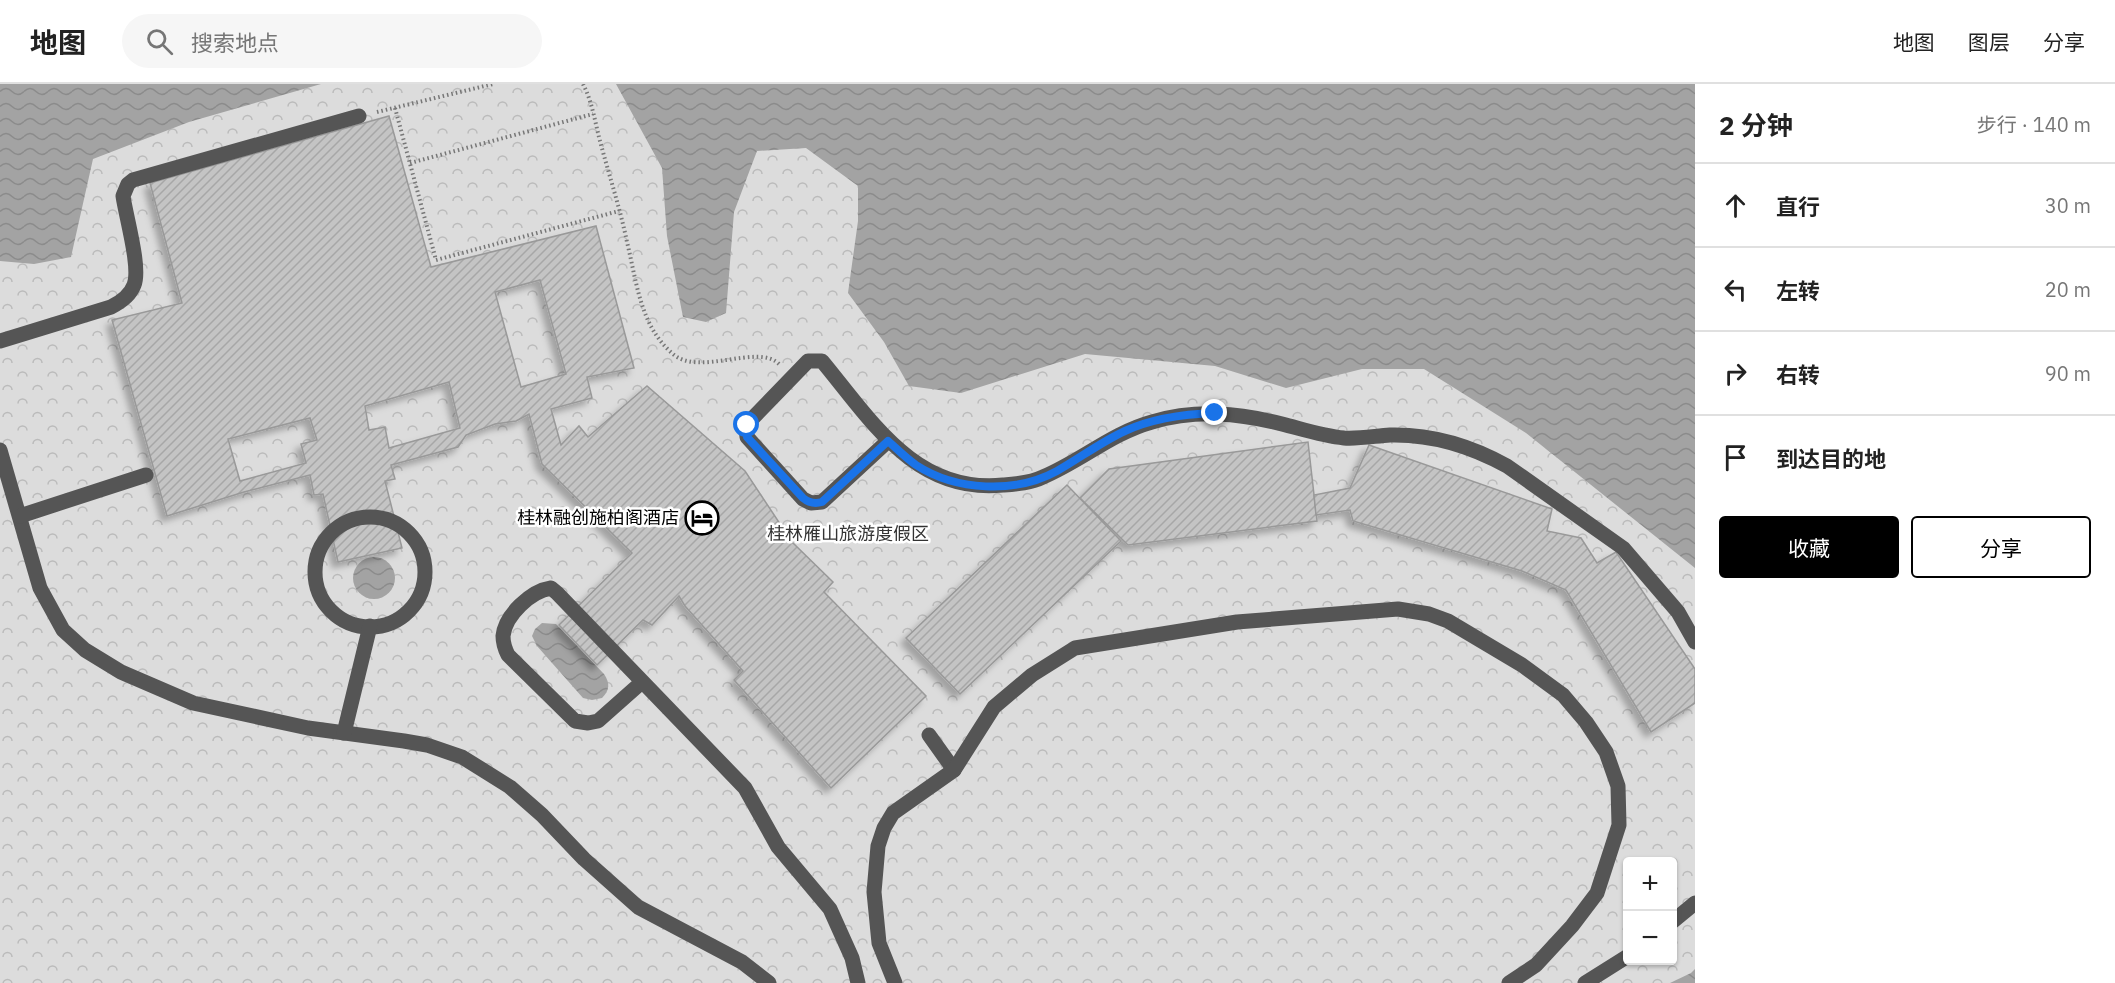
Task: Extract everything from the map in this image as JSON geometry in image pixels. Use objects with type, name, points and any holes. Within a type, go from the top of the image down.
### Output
[{"type":"lane","points":[[0,341],[111,307],[120,303],[130,292],[136,276],[123,196],[128,184],[133,180],[359,116]]},
{"type":"lane","points":[[888,441],[822,502],[811,503],[746,434],[747,425],[808,361],[822,361],[888,441],[917,465],[945,478],[977,486],[1040,479],[1125,431],[1154,421],[1196,414],[1236,415],[1345,438],[1408,435],[1448,441],[1490,456],[1507,466],[1623,548],[1678,612],[1695,642]]},
{"type":"lane","points":[[0,450],[40,588],[63,630],[85,650],[149,686],[193,703],[308,728],[427,745],[462,758],[510,787],[638,907],[742,962],[769,983]]},
{"type":"lane","points":[[20,516],[146,475]]},
{"type":"lane","points":[[374,517],[392,522],[408,533],[419,548],[424,564],[424,582],[418,598],[408,612],[393,622],[370,626],[359,626],[343,620],[329,610],[320,595],[315,577],[316,558],[324,541],[338,528],[355,519],[374,517]]},
{"type":"lane","points":[[642,682],[598,721],[588,723],[575,721],[508,655],[503,642],[506,625],[539,590],[551,588],[745,788],[783,854],[830,909],[852,958],[858,983]]},
{"type":"lane","points":[[895,983],[879,943],[874,892],[878,846],[884,828],[893,813],[954,770],[994,707],[1032,675],[1075,648],[1237,622],[1398,609],[1429,614],[1448,621],[1522,665],[1563,694],[1586,722],[1606,752],[1618,786],[1619,825],[1597,893],[1572,926],[1536,965],[1513,982]]},
{"type":"lane","points":[[344,733],[370,626]]},
{"type":"lane","points":[[929,735],[954,770]]},
{"type":"lane","points":[[1677,918],[1695,903]]},
{"type":"lane","points":[[1585,983],[1623,959]]},
{"type":"path","points":[[359,116],[493,84]]},
{"type":"path","points":[[583,84],[619,211],[644,314],[654,332],[682,361],[696,363],[760,357],[776,361],[791,379]]},
{"type":"path","points":[[394,108],[436,260],[619,211]]},
{"type":"path","points":[[410,163],[593,114]]},
{"type":"green space","name":"桂林雁山旅游度假区","points":[[0,84],[1695,84],[1695,983],[0,983]]},
{"type":"water","points":[[0,84],[321,84],[189,122],[93,159],[71,257],[34,264],[0,261]]},
{"type":"water","points":[[616,84],[1695,84],[1695,568],[1526,433],[1424,369],[1362,369],[1286,388],[1215,366],[1085,354],[961,393],[909,386],[884,342],[848,293],[858,221],[858,186],[806,148],[757,151],[734,212],[726,313],[706,322],[683,317],[667,236],[662,168]]},
{"type":"water","points":[[374,557],[389,563],[395,578],[389,593],[374,599],[359,593],[353,578],[359,563]]},
{"type":"water","points":[[542,623],[556,624],[604,674],[608,686],[602,698],[592,700],[583,698],[537,646],[532,636],[535,629]]},
{"type":"water","points":[[1695,969],[1695,983],[1670,983],[1691,973]]},
{"type":"building","points":[[389,116],[431,267],[596,226],[634,368],[587,377],[592,398],[551,409],[561,445],[579,426],[588,437],[647,386],[745,471],[792,542],[833,582],[824,592],[926,696],[831,788],[734,680],[743,671],[685,606],[679,596],[652,625],[643,620],[597,665],[559,625],[632,553],[542,464],[529,414],[516,421],[495,424],[466,435],[458,447],[391,465],[395,479],[385,481],[402,548],[338,562],[323,494],[314,495],[310,475],[244,492],[167,516],[112,320],[182,303],[150,183]],"holes":[[[540,280],[566,374],[521,387],[495,292]],[[449,382],[460,428],[389,448],[385,427],[369,430],[365,406]],[[310,418],[317,440],[301,444],[306,463],[240,481],[228,439]]]},
{"type":"building","points":[[1308,442],[1317,521],[1128,545],[1080,498],[1109,469]]},
{"type":"building","points":[[1369,445],[1552,509],[1547,531],[1581,538],[1597,563],[1616,552],[1695,669],[1695,703],[1651,732],[1566,590],[1522,571],[1353,521],[1350,510],[1316,515],[1314,495],[1350,488]]},
{"type":"building","points":[[1067,485],[1121,541],[960,694],[906,638]]},
{"type":"place","name":"桂林融创施柏阁酒店","points":[[702,518]]},
{"type":"route","points":[[747,425],[747,437],[803,498],[811,503],[817,503],[822,502],[888,441],[917,465],[945,478],[977,486],[1000,486],[1040,479],[1125,431],[1139,426],[1178,416],[1215,413]]}]
